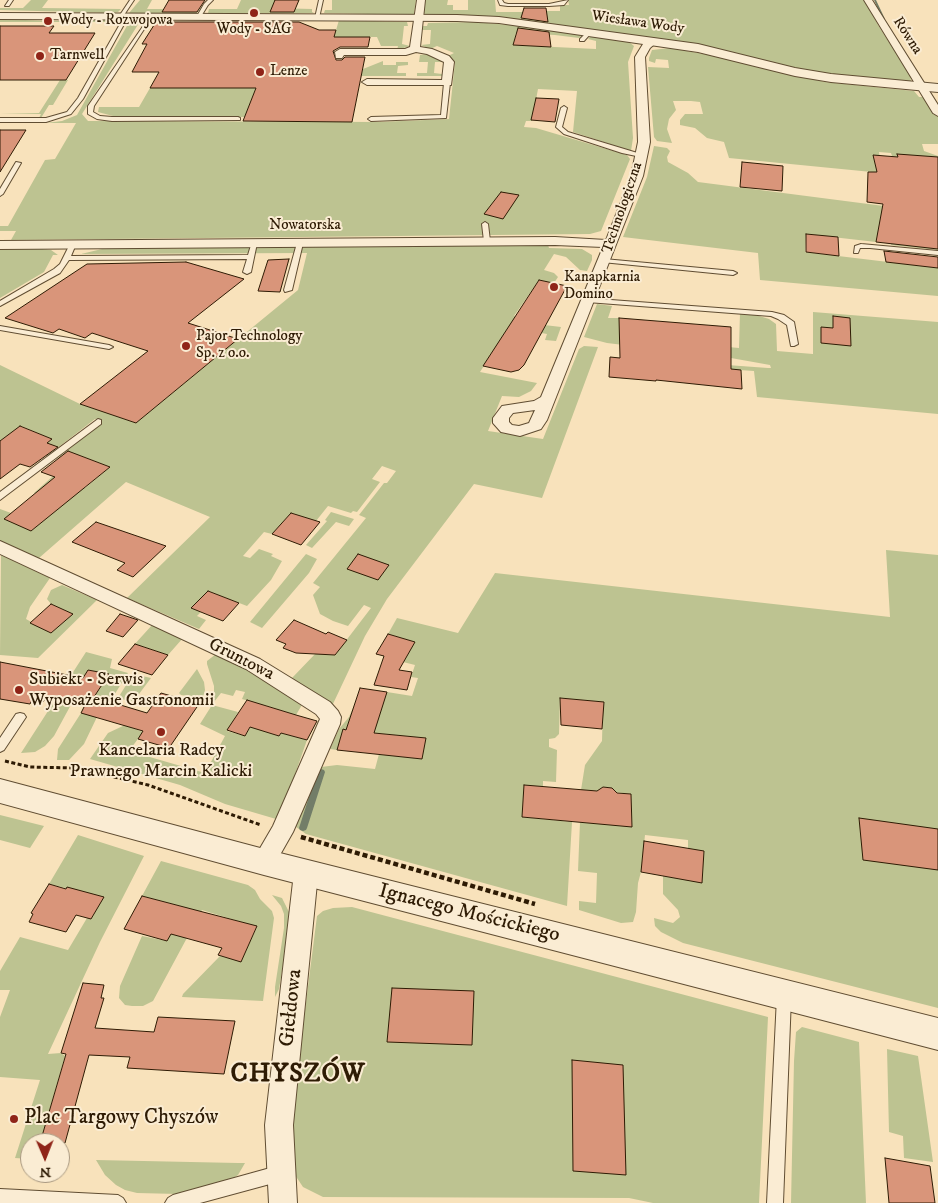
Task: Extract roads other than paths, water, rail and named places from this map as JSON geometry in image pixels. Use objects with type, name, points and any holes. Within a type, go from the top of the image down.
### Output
[{"type":"street","points":[[415,49],[421,0]]},
{"type":"street","name":"Równa","points":[[868,0],[938,113]]},
{"type":"street","name":"Wiesława Wody","points":[[0,16],[124,15],[150,17],[499,20],[586,36],[653,41],[712,51],[810,75],[869,83],[938,88]]},
{"type":"street","name":"Technologiczna","points":[[548,399],[637,176],[644,142],[640,58],[646,46],[653,41]]},
{"type":"street","points":[[339,56],[340,52],[406,52],[415,49],[429,51],[446,58],[449,62],[447,83],[367,82]]},
{"type":"street","name":"Nowatorska","points":[[0,245],[486,241],[570,241],[610,244]]},
{"type":"street","name":"Gruntowa","points":[[0,547],[246,661],[289,685],[323,708],[331,717],[330,724],[282,832],[264,862]]},
{"type":"street","name":"Ignacego Mościckiego","points":[[0,791],[306,873],[938,1034]]},
{"type":"street","name":"Giełdowa","points":[[284,1203],[279,1125],[306,873]]},
{"type":"lane","points":[[7,5],[11,0]]},
{"type":"lane","points":[[0,120],[46,120],[62,117],[69,113],[80,99],[132,0]]},
{"type":"lane","points":[[198,17],[211,0]]},
{"type":"lane","points":[[317,18],[321,0]]},
{"type":"lane","points":[[500,0],[505,4],[540,5],[560,4],[566,0]]},
{"type":"lane","points":[[150,17],[92,106],[90,113],[99,118],[112,119],[238,119]]},
{"type":"lane","points":[[371,119],[444,117],[447,83]]},
{"type":"lane","points":[[564,108],[559,127],[566,134],[624,152],[641,155]]},
{"type":"lane","points":[[0,194],[18,163]]},
{"type":"lane","points":[[485,224],[486,241]]},
{"type":"lane","points":[[247,272],[254,243]]},
{"type":"lane","points":[[288,290],[300,243]]},
{"type":"lane","points":[[0,304],[57,271],[73,244]]},
{"type":"lane","points":[[856,252],[856,249],[860,246],[870,246],[938,253]]},
{"type":"lane","points":[[66,258],[250,257]]},
{"type":"lane","points":[[604,261],[732,273]]},
{"type":"lane","points":[[587,300],[772,314],[781,316],[791,324],[794,344]]},
{"type":"lane","points":[[0,328],[109,347]]},
{"type":"lane","points":[[0,498],[98,422]]},
{"type":"lane","points":[[0,747],[20,717]]},
{"type":"lane","points":[[775,1203],[784,995]]},
{"type":"lane","points":[[173,1203],[282,1173]]},
{"type":"lane","points":[[0,1197],[118,1203]]},
{"type":"waterway","points":[[875,0],[884,18]]},
{"type":"waterway","points":[[303,828],[321,772]]},
{"type":"place","name":"Wody - SAG","points":[[254,13]]},
{"type":"place","name":"Wody - Rozwojowa","points":[[48,21]]},
{"type":"place","name":"Tarnwell","points":[[40,56]]},
{"type":"place","name":"Lenze","points":[[260,72]]},
{"type":"place","name":"Kanapkarnia Domino","points":[[554,287]]},
{"type":"place","name":"Pajor Technology Sp. z o.o.","points":[[186,346]]},
{"type":"place","name":"Subiekt - Serwis Wyposażenie Gastronomii","points":[[19,690]]},
{"type":"place","name":"Kancelaria Radcy Prawnego Marcin Kalicki","points":[[161,732]]},
{"type":"place","name":"Plac Targowy Chyszów","points":[[14,1119]]},
{"type":"district","name":"CHYSZÓW","points":[[298,1076]]}]
